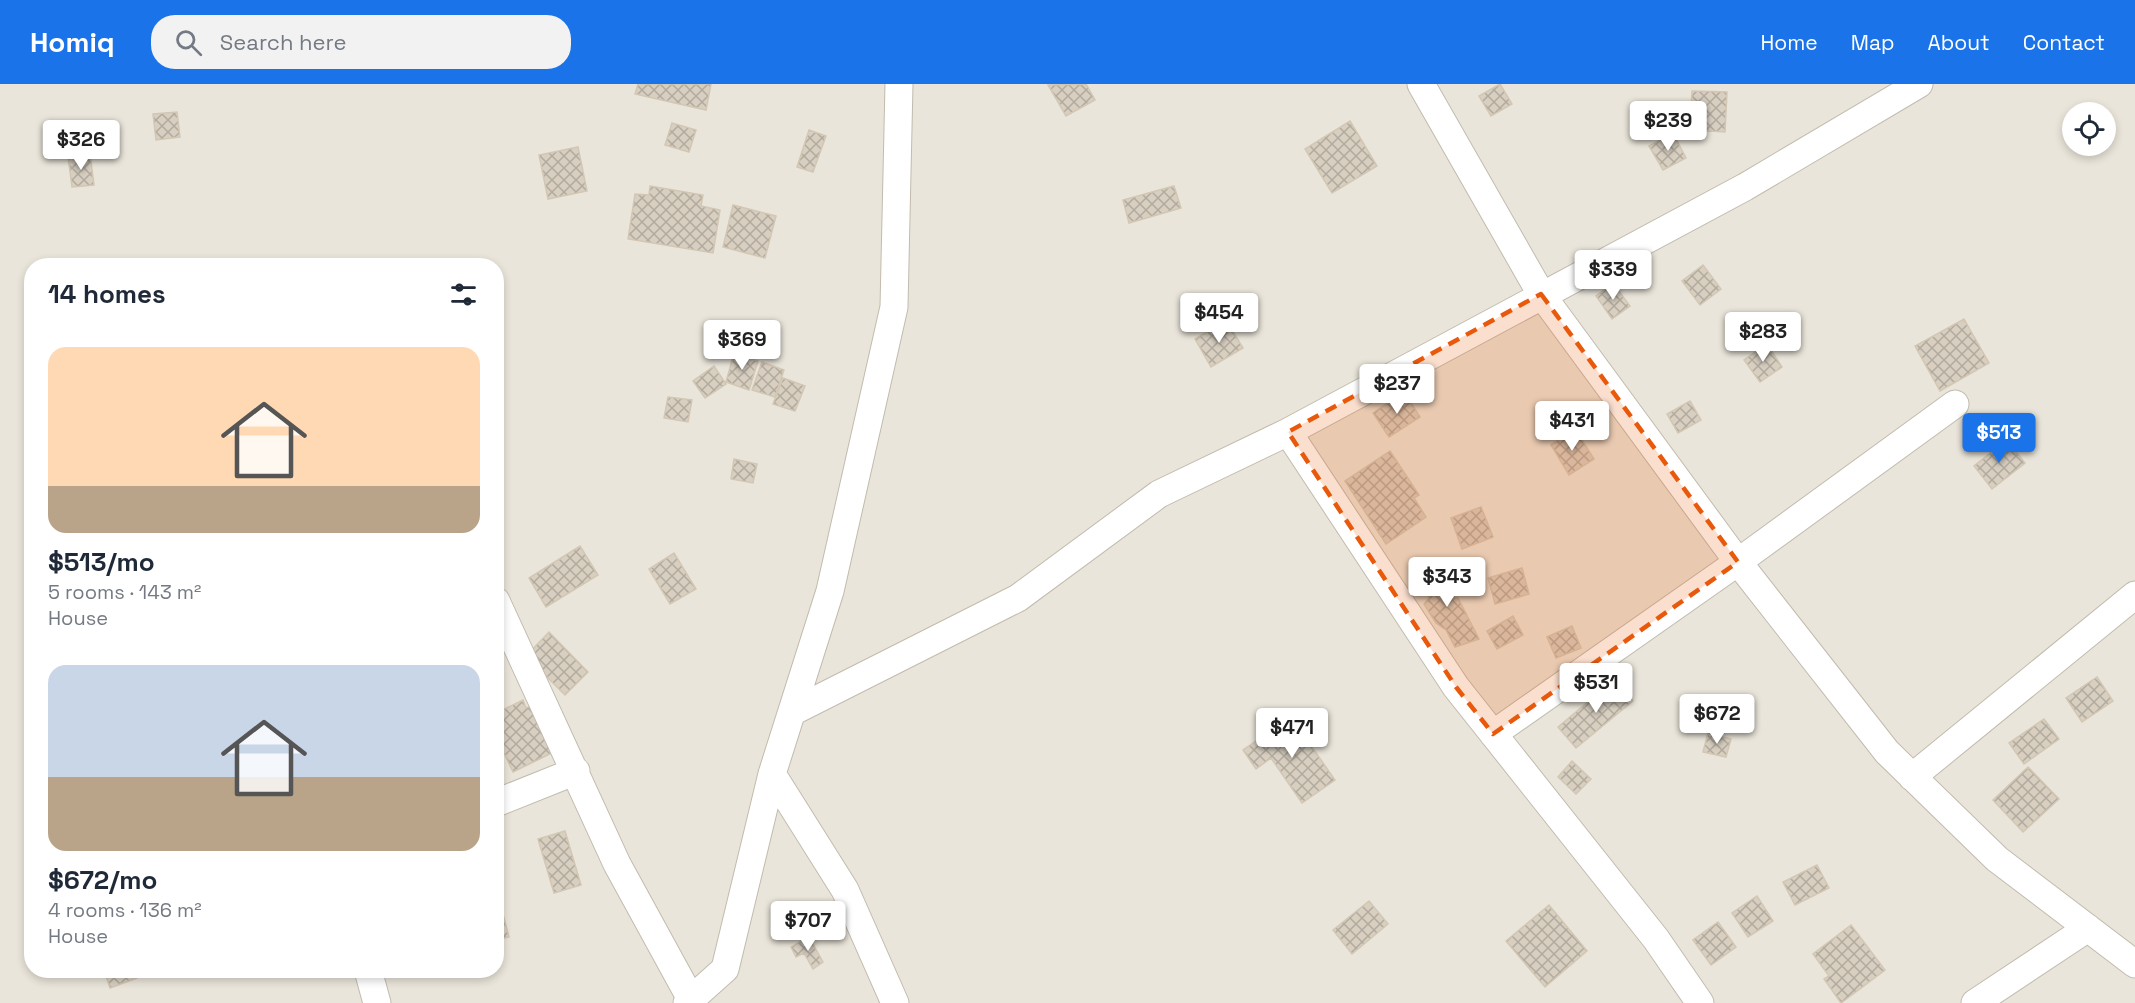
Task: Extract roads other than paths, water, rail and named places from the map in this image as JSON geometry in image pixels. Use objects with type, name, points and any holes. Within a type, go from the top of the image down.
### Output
[{"type":"street","points":[[504,618],[617,864],[690,1002],[725,969],[772,774],[794,711],[830,591],[894,307],[899,84]]},
{"type":"street","points":[[1422,84],[1541,294],[1738,562],[1887,752],[1997,859],[2135,964]]},
{"type":"street","points":[[794,711],[1017,598],[1160,494],[1288,432],[1541,294],[1745,187],[1919,84]]},
{"type":"street","points":[[1493,734],[1738,562],[1955,404]]},
{"type":"street","points":[[1288,432],[1456,687],[1656,939],[1700,1003]]},
{"type":"street","points":[[1912,777],[2135,595]]},
{"type":"street","points":[[504,800],[576,771]]},
{"type":"street","points":[[772,774],[845,890],[895,1003]]},
{"type":"street","points":[[1975,1003],[2088,928]]},
{"type":"street","points":[[370,978],[376,1003]]}]
